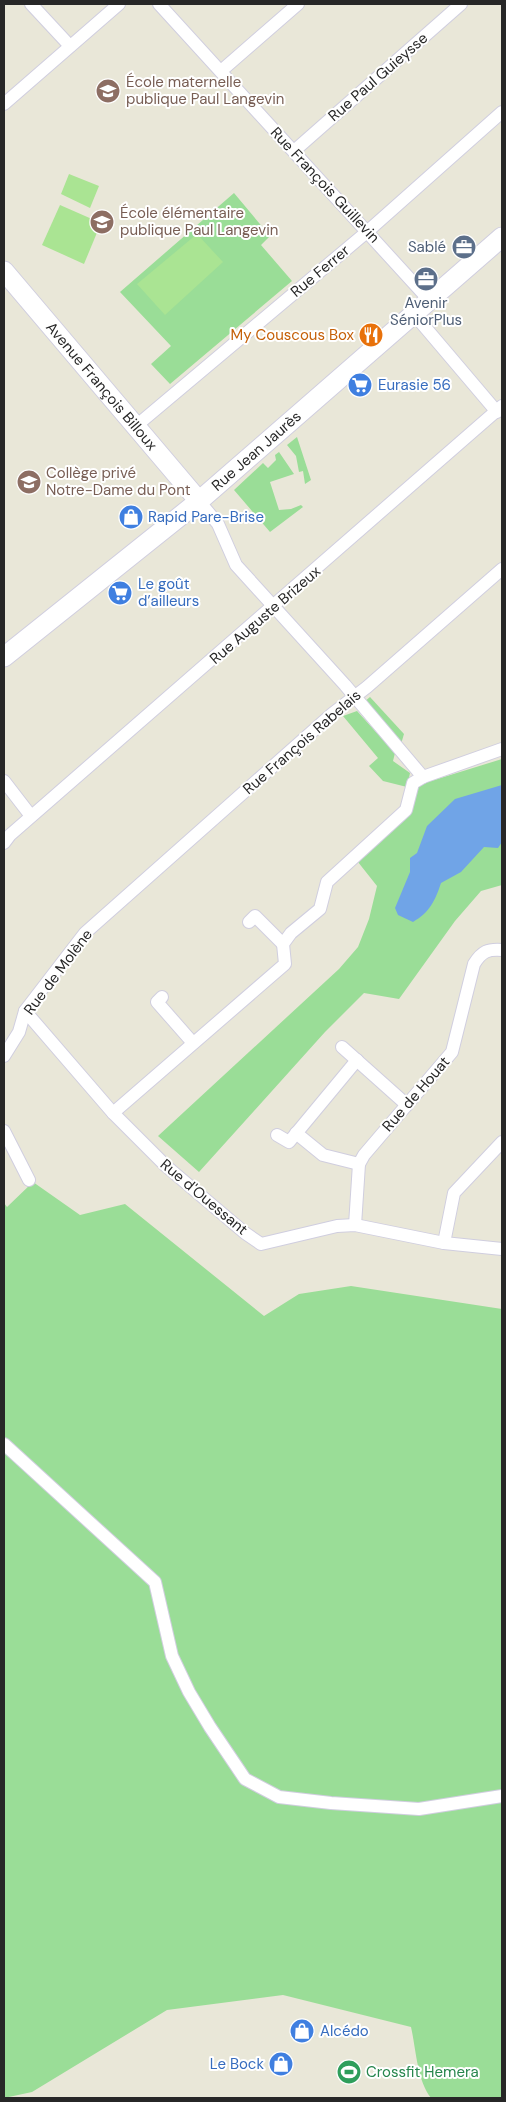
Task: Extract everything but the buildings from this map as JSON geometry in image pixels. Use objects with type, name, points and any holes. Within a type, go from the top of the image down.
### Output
[{"type":"main road","name":"Rue Jean Jaurès","points":[[4,657],[199,501],[502,237]]},
{"type":"main road","name":"Avenue François Billoux","points":[[4,272],[199,501]]},
{"type":"street","points":[[4,104],[119,4]]},
{"type":"street","name":"Rue François Guillevin","points":[[159,4],[430,301]]},
{"type":"street","points":[[221,72],[298,4]]},
{"type":"street","name":"Rue Paul Guieysse","points":[[294,150],[461,4]]},
{"type":"street","points":[[33,6],[70,46]]},
{"type":"street","name":"Rue Ferrer","points":[[136,426],[368,231],[502,112]]},
{"type":"street","points":[[413,314],[500,409]]},
{"type":"street","name":"Rue Auguste Brizeux","points":[[4,843],[31,816],[500,409]]},
{"type":"street","points":[[199,501],[218,524],[236,566],[275,606],[424,776]]},
{"type":"street","name":"Rue François Rabelais","points":[[102,916],[332,714],[502,569]]},
{"type":"street","points":[[283,944],[292,933],[320,909],[326,882],[406,810],[413,783],[424,776],[502,749]]},
{"type":"street","points":[[4,781],[31,816]]},
{"type":"street","name":"Rue de Molène","points":[[4,1056],[19,1032],[25,1011],[85,933],[102,916]]},
{"type":"street","points":[[114,1113],[285,964],[283,944],[255,916],[248,922]]},
{"type":"street","name":"Rue de Houat","points":[[359,1164],[364,1155],[452,1052],[474,964],[479,955],[488,949],[502,950]]},
{"type":"street","points":[[162,997],[157,1002],[193,1043]]},
{"type":"street","name":"Rue d'Ouessant","points":[[25,1011],[114,1113],[166,1166],[245,1233],[261,1244],[337,1226],[355,1225],[444,1243],[502,1250]]},
{"type":"street","points":[[342,1047],[407,1105]]},
{"type":"street","points":[[277,1134],[289,1142],[358,1060]]},
{"type":"street","points":[[4,1131],[29,1180]]},
{"type":"street","points":[[296,1133],[323,1155],[359,1164],[355,1225]]},
{"type":"street","points":[[444,1243],[454,1193],[502,1142]]},
{"type":"street","points":[[4,1444],[155,1582],[172,1656],[189,1692],[210,1727],[245,1778],[280,1797],[331,1804],[420,1809],[502,1796]]},
{"type":"green space","points":[[69,174],[99,186],[90,208],[61,194]]},
{"type":"green space","points":[[234,193],[270,236],[261,245],[292,281],[170,384],[151,364],[171,346],[120,292]]},
{"type":"green space","points":[[60,205],[101,223],[84,264],[42,245]]},
{"type":"green space","points":[[197,234],[223,262],[165,315],[137,284]]},
{"type":"green space","points":[[297,437],[311,480],[305,484],[303,471],[299,472],[296,456],[287,445]]},
{"type":"green space","points":[[279,452],[294,474],[270,482],[279,510],[291,509],[301,505],[303,507],[270,532],[234,490],[263,463],[268,468],[276,460],[275,455]]},
{"type":"green space","points":[[370,697],[404,734],[401,744],[364,702]]},
{"type":"green space","points":[[357,711],[395,753],[393,761],[410,773],[407,787],[383,781],[369,766],[378,758],[343,716]]},
{"type":"green space","points":[[502,759],[502,885],[481,891],[455,921],[399,999],[364,993],[325,1032],[199,1172],[158,1136],[339,969],[358,947],[369,919],[377,886],[358,862],[418,785]]},
{"type":"green space","points":[[33,1182],[80,1215],[125,1204],[264,1316],[299,1294],[351,1286],[502,1309],[502,2098],[431,2098],[426,2091],[420,2073],[411,2027],[283,1995],[167,2010],[32,2092],[4,2098],[4,1203],[7,1207]]},
{"type":"water","points":[[502,785],[502,842],[498,848],[484,847],[461,872],[441,883],[431,906],[419,918],[413,922],[398,915],[395,908],[410,872],[410,858],[417,853],[427,826],[455,799]]},
{"type":"place","name":"École maternelle publique Paul Langevin","points":[[108,91]]},
{"type":"place","name":"École élémentaire publique Paul Langevin","points":[[102,222]]},
{"type":"place","name":"Sablé","points":[[464,247]]},
{"type":"place","name":"Avenir SéniorPlus","points":[[426,279]]},
{"type":"place","name":"My Couscous Box","points":[[371,335]]},
{"type":"place","name":"Eurasie 56","points":[[360,385]]},
{"type":"place","name":"Collège privé Notre-Dame du Pont","points":[[29,482]]},
{"type":"place","name":"Rapid Pare-Brise","points":[[131,517]]},
{"type":"place","name":"Le goût d’ailleurs","points":[[120,593]]},
{"type":"place","name":"Alcédo","points":[[302,2031]]},
{"type":"place","name":"Le Bock","points":[[281,2064]]},
{"type":"place","name":"Crossfit Hemera","points":[[349,2072]]}]
